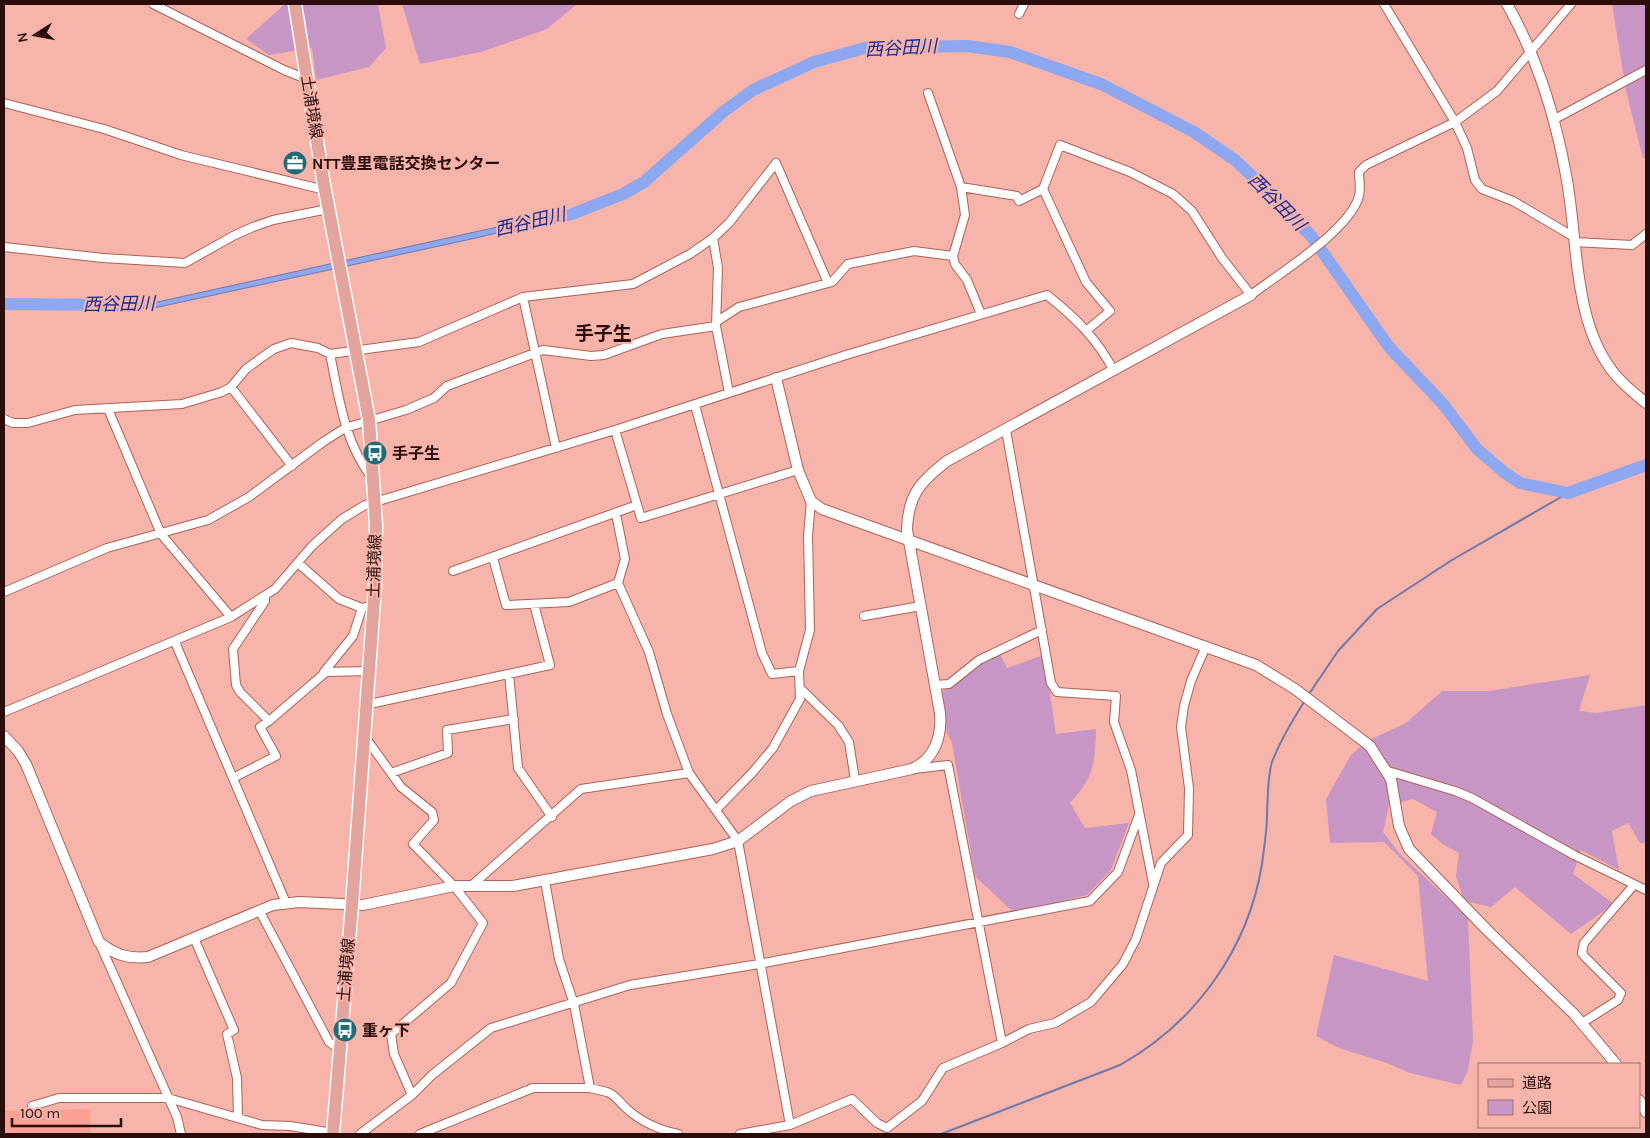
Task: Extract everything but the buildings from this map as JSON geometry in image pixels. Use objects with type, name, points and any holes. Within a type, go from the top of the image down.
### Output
[{"type":"main road","name":"土浦境線","points":[[295,4],[328,209],[368,420],[375,502],[376,553],[367,606],[368,672],[352,905],[333,1134]]},
{"type":"street","points":[[153,4],[284,70],[304,78],[308,77]]},
{"type":"street","points":[[1020,14],[1024,4]]},
{"type":"street","points":[[1384,4],[1455,122],[1476,180],[1482,189],[1513,201],[1574,240],[1632,245],[1646,234]]},
{"type":"street","points":[[1507,4],[1532,51],[1553,120],[1570,196],[1580,290],[1591,330],[1612,370],[1622,382],[1646,403]]},
{"type":"street","points":[[912,769],[923,762],[938,742],[940,724],[935,685],[908,540],[908,513],[914,492],[927,477],[947,461],[1114,372],[1251,295],[1313,249],[1353,209],[1359,194],[1359,172],[1366,165],[1455,122],[1497,91],[1571,4]]},
{"type":"street","points":[[1553,120],[1646,70]]},
{"type":"street","points":[[928,93],[961,187],[965,215],[953,256],[955,264],[967,280],[981,314]]},
{"type":"street","points":[[4,103],[104,130],[181,155],[316,190],[325,190]]},
{"type":"street","points":[[961,187],[1017,196],[1019,201],[1043,189],[1060,145],[1173,194],[1192,211],[1222,258],[1251,295]]},
{"type":"street","points":[[4,418],[12,423],[28,423],[75,410],[182,404],[222,392],[230,387],[246,369],[261,358],[274,349],[291,342],[318,348],[330,354],[420,342],[523,297],[633,284],[690,254],[714,238],[729,223],[776,162],[828,283]]},
{"type":"street","points":[[1043,189],[1086,282],[1110,311],[1086,331]]},
{"type":"street","points":[[4,247],[103,258],[186,263],[233,236],[254,227],[273,220],[328,209]]},
{"type":"street","points":[[714,238],[718,268],[716,324],[729,393]]},
{"type":"street","points":[[4,592],[107,548],[208,520],[226,511],[345,428],[406,410],[434,398],[448,386],[543,350],[591,356],[604,355],[662,334],[716,324],[739,307],[832,282],[848,264],[853,262],[914,251],[953,256]]},
{"type":"street","points":[[4,712],[231,617],[265,597],[312,546],[342,519],[359,507],[615,430],[981,314],[1047,295],[1099,344],[1114,372]]},
{"type":"street","points":[[523,297],[556,448]]},
{"type":"street","points":[[330,354],[345,428],[354,451],[373,480]]},
{"type":"street","points":[[716,810],[773,748],[800,698],[799,671],[810,630],[808,536],[811,501],[798,470],[776,378]]},
{"type":"street","points":[[230,387],[292,466]]},
{"type":"street","points":[[695,405],[762,653],[772,674],[799,671]]},
{"type":"street","points":[[108,409],[161,534],[231,617]]},
{"type":"street","points":[[615,430],[642,518],[798,470]]},
{"type":"street","points":[[1006,430],[1051,683],[1057,692],[1116,696],[1114,722],[1131,770],[1153,885]]},
{"type":"street","points":[[811,501],[822,508],[1206,646],[1274,674],[1362,738],[1388,771],[1396,796],[1399,826],[1409,849],[1582,1023],[1615,1063]]},
{"type":"street","points":[[453,571],[637,506]]},
{"type":"street","points":[[616,514],[625,559],[618,583],[649,652],[667,714],[690,773],[738,841],[790,1125]]},
{"type":"street","points":[[493,558],[506,605],[569,602],[618,583]]},
{"type":"street","points":[[233,778],[276,756],[260,727],[322,674],[353,636],[367,606],[339,598],[298,563]]},
{"type":"street","points":[[265,597],[265,600],[233,649],[236,685],[240,692],[269,721]]},
{"type":"street","points":[[365,706],[550,665],[534,604]]},
{"type":"street","points":[[864,616],[920,606]]},
{"type":"street","points":[[935,685],[949,684],[979,660],[1042,630]]},
{"type":"street","points":[[175,642],[286,903]]},
{"type":"street","points":[[740,1134],[790,1125],[852,1099],[877,1123],[887,1128],[922,1101],[942,1068],[1030,1029],[1062,1020],[1091,1002],[1123,964],[1136,938],[1161,863],[1188,835],[1189,788],[1181,728],[1184,706],[1191,681],[1206,646]]},
{"type":"street","points":[[322,674],[334,671],[368,672]]},
{"type":"street","points":[[509,674],[518,768],[552,817]]},
{"type":"street","points":[[800,688],[838,725],[849,742],[854,780]]},
{"type":"street","points":[[391,773],[448,754],[448,730],[514,719]]},
{"type":"street","points":[[4,736],[18,751],[26,764],[99,942],[177,1117],[181,1134]]},
{"type":"street","points":[[363,740],[368,741],[401,787],[432,812],[434,820],[413,844],[454,886],[481,919],[483,927],[451,983],[391,1034],[394,1054],[412,1095]]},
{"type":"street","points":[[99,942],[119,956],[148,957],[259,910],[286,903],[352,905],[380,902],[454,886],[513,886],[713,849],[738,841],[791,801],[810,791],[912,769],[948,765],[1002,1043]]},
{"type":"street","points":[[1388,771],[1472,798],[1574,855],[1646,890]]},
{"type":"street","points":[[471,886],[552,817],[581,789],[690,773]]},
{"type":"street","points":[[360,1134],[412,1095],[432,1075],[491,1028],[574,1004],[630,985],[759,964],[1090,901],[1118,872],[1139,815]]},
{"type":"street","points":[[545,881],[559,959],[574,1004],[590,1088]]},
{"type":"street","points":[[1582,1023],[1618,1000],[1621,992],[1585,957],[1582,953],[1584,943],[1634,885]]},
{"type":"street","points":[[259,910],[329,1042],[339,1049]]},
{"type":"street","points":[[194,938],[234,1030],[227,1034],[237,1078],[238,1118]]},
{"type":"street","points":[[420,1134],[533,1088],[590,1088],[614,1095],[625,1108],[644,1120],[663,1130],[678,1134]]},
{"type":"street","points":[[32,1106],[59,1098],[168,1098],[262,1125],[290,1126],[333,1134]]},
{"type":"shaded area","points":[[90,1109],[91,1134],[4,1134],[4,1111]]},
{"type":"green space","points":[[285,4],[378,4],[386,48],[369,67],[316,80],[312,48],[269,55],[246,39]]},
{"type":"green space","points":[[402,4],[577,4],[547,29],[481,52],[420,64]]},
{"type":"green space","points":[[1612,4],[1646,4],[1646,158],[1643,158],[1626,91]]},
{"type":"green space","points":[[999,652],[1007,668],[1044,655],[1056,734],[1096,729],[1092,769],[1084,785],[1070,803],[1085,828],[1129,823],[1111,870],[1087,895],[1014,913],[975,876],[952,743],[947,733],[942,692],[967,667]]},
{"type":"green space","points":[[1590,675],[1579,711],[1597,713],[1646,705],[1646,843],[1640,843],[1628,823],[1612,831],[1619,870],[1581,850],[1573,874],[1614,904],[1571,934],[1515,887],[1491,907],[1464,901],[1456,876],[1459,853],[1444,845],[1431,834],[1437,812],[1413,799],[1389,805],[1383,832],[1399,853],[1468,918],[1473,1041],[1468,1070],[1461,1085],[1410,1073],[1387,1063],[1339,1048],[1316,1036],[1334,955],[1428,981],[1418,876],[1384,842],[1330,843],[1326,799],[1351,755],[1367,741],[1406,723],[1442,691],[1489,691]]},
{"type":"water","points":[[520,222],[521,227],[476,238],[154,308],[115,308],[115,303],[153,303]]},
{"type":"waterway","name":"西谷田川","points":[[505,228],[572,214],[623,194],[644,182],[723,112],[753,90],[814,62],[865,48],[967,46],[1010,52],[1101,84],[1194,132],[1235,160],[1312,237],[1389,347],[1443,404],[1477,449],[1520,483],[1568,493],[1646,465]]},
{"type":"waterway","name":"西谷田川","points":[[4,304],[131,305]]},
{"type":"waterway","points":[[1309,694],[1338,651],[1377,609],[1452,560],[1568,493]]},
{"type":"waterway","points":[[941,1134],[1120,1065],[1147,1048],[1172,1028],[1194,1006],[1214,981],[1231,954],[1255,896],[1262,864],[1270,768],[1286,731],[1304,702]]},
{"type":"place","name":"NTT豊里電話交換センター","points":[[295,163]]},
{"type":"place","name":"手子生","points":[[375,453]]},
{"type":"place","name":"重ヶ下","points":[[345,1030]]},
{"type":"district","name":"手子生","points":[[603,334]]}]
